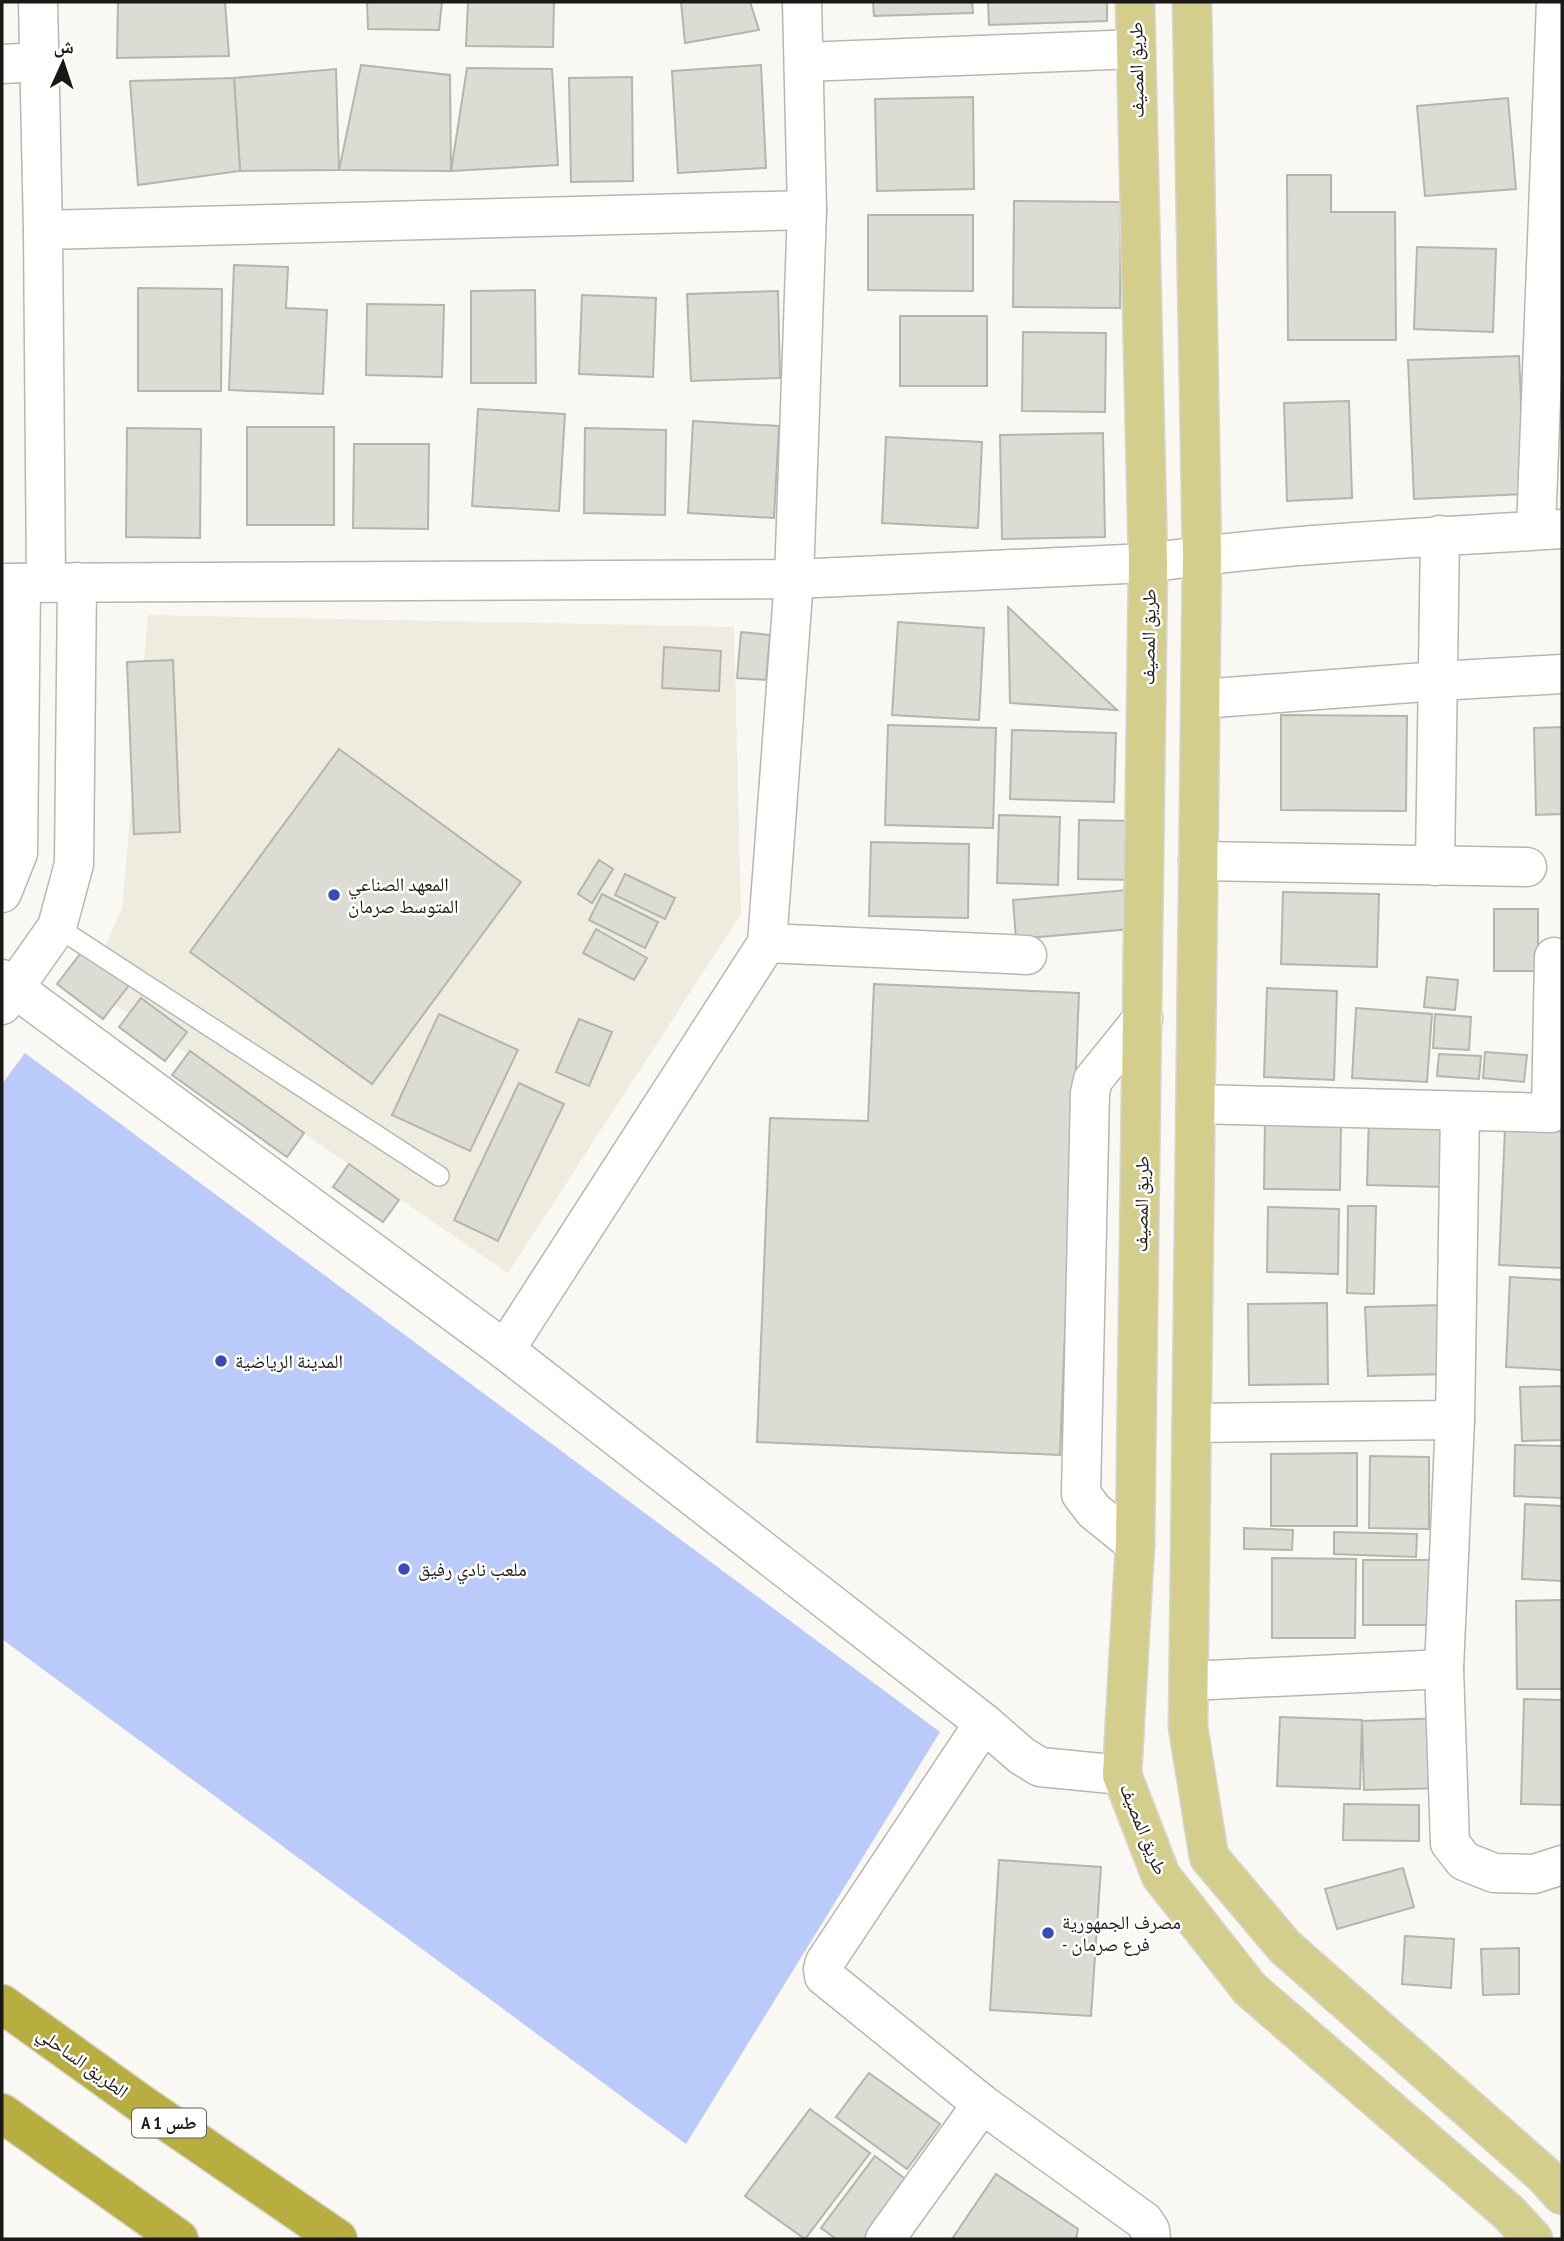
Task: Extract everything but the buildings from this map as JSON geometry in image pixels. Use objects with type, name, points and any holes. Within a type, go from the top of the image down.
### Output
[{"type":"highway","name":"الطريق الساحلي","points":[[2,2004],[338,2239]]},
{"type":"highway","points":[[2,2113],[179,2239]]},
{"type":"main road","name":"طريق المصيف","points":[[1135,2],[1149,563],[1135,1544],[1122,1774],[1161,1876],[1250,1989],[1508,2212],[1533,2239]]},
{"type":"main road","points":[[1192,2],[1202,556],[1188,1727],[1209,1857],[1285,1947],[1544,2175],[1562,2195]]},
{"type":"street","points":[[2,893],[18,853],[36,583],[43,230],[38,2]]},
{"type":"street","points":[[505,1350],[767,943],[794,579],[807,210],[802,2]]},
{"type":"street","points":[[36,583],[794,579],[1149,563],[1440,535],[1549,529],[1556,2]]},
{"type":"street","points":[[804,62],[1136,49]]},
{"type":"street","points":[[2,64],[40,62]]},
{"type":"street","points":[[43,230],[807,210]]},
{"type":"street","points":[[1435,866],[1440,535]]},
{"type":"street","points":[[36,583],[74,864],[57,927],[6,991],[505,1350],[984,1723],[1022,1756],[1040,1767],[1122,1774]]},
{"type":"street","points":[[1200,699],[1562,674]]},
{"type":"street","points":[[1198,861],[1527,867]]},
{"type":"street","points":[[767,943],[1027,955]]},
{"type":"street","points":[[1196,1104],[1548,1114],[1553,1110],[1554,957]]},
{"type":"street","points":[[1135,1544],[1094,1510],[1081,1494],[1090,1093],[1093,1080],[1143,1018]]},
{"type":"street","points":[[1460,1112],[1455,1420],[1444,1670],[1450,1843],[1464,1861],[1494,1873],[1534,1874],[1562,1865]]},
{"type":"street","points":[[1192,1423],[1455,1420]]},
{"type":"street","points":[[1189,1681],[1444,1670]]},
{"type":"street","points":[[984,1723],[823,1969],[824,1976],[982,2104],[1144,2221],[1150,2230],[1151,2239]]},
{"type":"street","points":[[885,2239],[982,2104]]},
{"type":"lane","points":[[57,927],[439,1176]]},
{"type":"shaded area","points":[[148,615],[734,627],[741,914],[508,1273],[88,986],[122,908]]},
{"type":"shaded area","name":"المدينة الرياضية","points":[[25,1053],[940,1732],[686,2144],[2,1639],[2,1084]]},
{"type":"place","name":"المعهد الصناعي المتوسط صرمان","points":[[334,895]]},
{"type":"place","name":"المدينة الرياضية","points":[[221,1361]]},
{"type":"place","name":"ملعب نادي رفيق","points":[[404,1569]]},
{"type":"place","name":"مصرف الجمهورية - فرع صرمان","points":[[1048,1933]]}]
